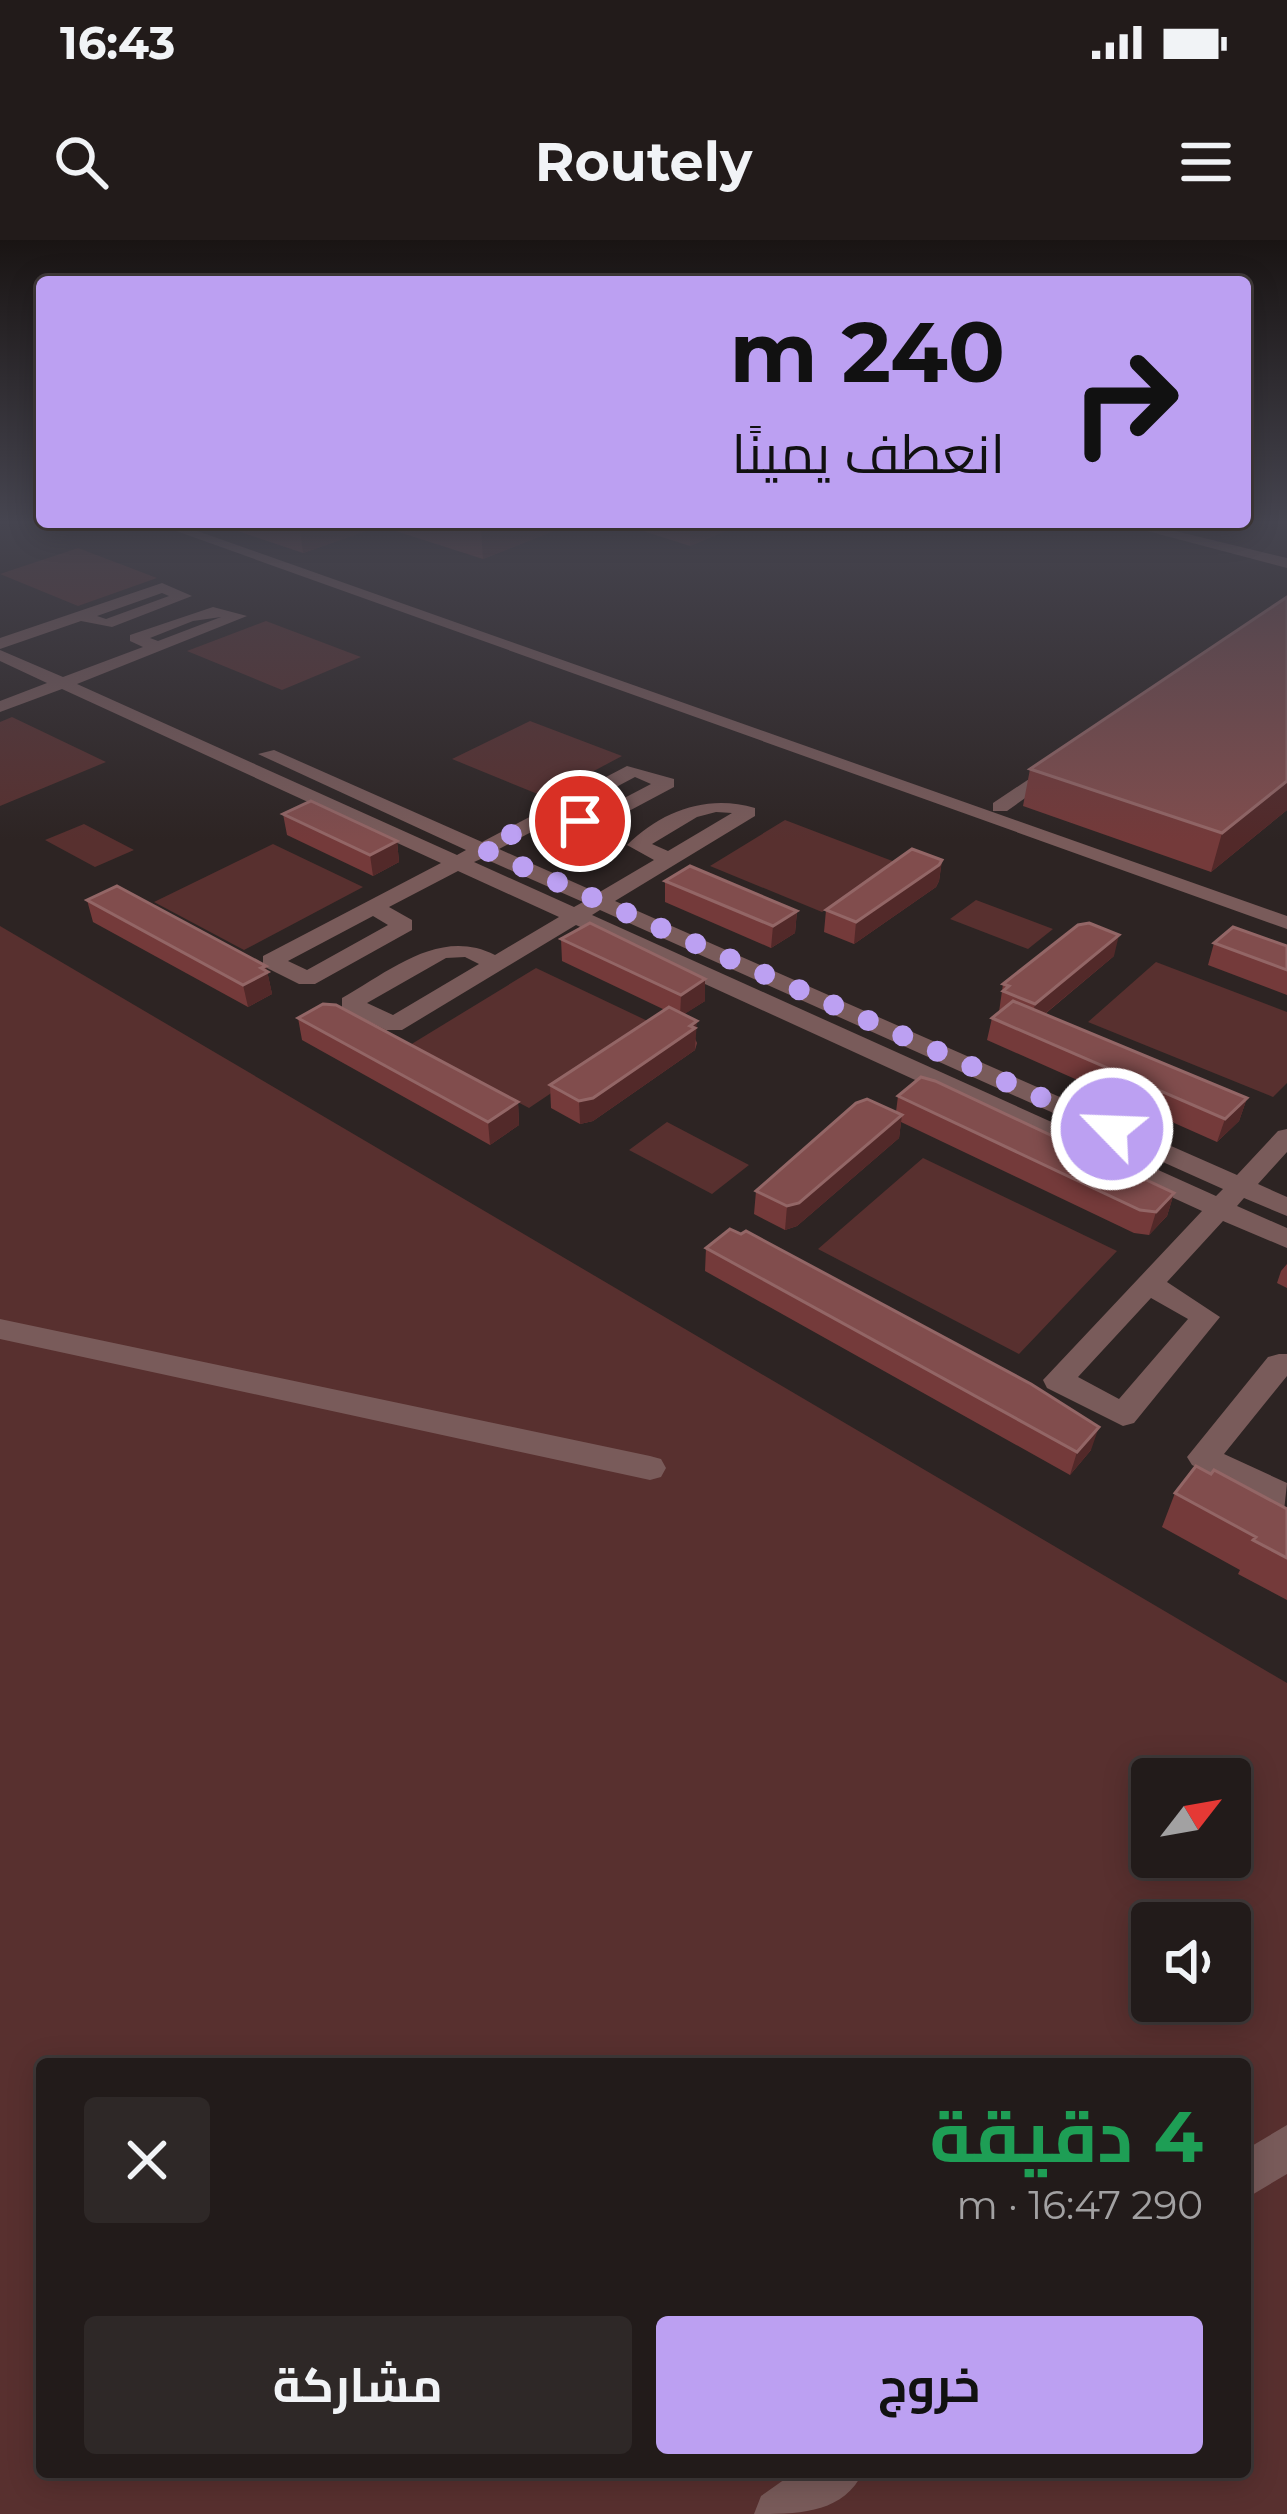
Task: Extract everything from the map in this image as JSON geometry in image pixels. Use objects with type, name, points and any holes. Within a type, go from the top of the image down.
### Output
[{"type":"street","points":[[3,643],[46,628]]},
{"type":"street","points":[[158,647],[136,638],[162,628]]},
{"type":"street","points":[[0,707],[207,628]]},
{"type":"street","points":[[457,628],[1287,923]]},
{"type":"street","points":[[3,643],[88,674],[1287,1207]]},
{"type":"street","points":[[3,643],[62,683],[1287,1239]]},
{"type":"street","points":[[1076,755],[1000,807],[1287,908]]},
{"type":"street","points":[[257,772],[282,760]]},
{"type":"street","points":[[374,907],[404,925],[307,979],[271,961],[634,770],[667,783],[590,824],[555,812]]},
{"type":"street","points":[[496,964],[468,950],[441,952],[350,1003],[394,1025],[496,964],[748,812],[721,802],[702,806],[637,845],[670,859]]},
{"type":"street","points":[[1148,1285],[1206,1317],[1124,1414],[1058,1381],[1240,1186],[1287,1137]]},
{"type":"street","points":[[0,1329],[650,1468]]},
{"type":"street","points":[[1287,1365],[1279,1365],[1203,1457],[1284,1499],[1287,1495]]},
{"type":"street","points":[[1251,2173],[1287,2147]]},
{"type":"street","points":[[779,2514],[830,2478]]},
{"type":"shaded area","points":[[247,628],[285,628],[361,657],[282,690],[187,651]]},
{"type":"shaded area","points":[[12,717],[106,762],[0,806],[0,722]]},
{"type":"shaded area","points":[[530,721],[622,756],[545,797],[452,759]]},
{"type":"shaded area","points":[[785,820],[895,862],[822,912],[710,866]]},
{"type":"shaded area","points":[[84,824],[134,850],[95,867],[45,840]]},
{"type":"shaded area","points":[[273,844],[363,887],[244,950],[154,902]]},
{"type":"shaded area","points":[[976,900],[1053,929],[1028,949],[950,919]]},
{"type":"shaded area","points":[[0,926],[1287,1683],[1287,2514],[0,2514]]},
{"type":"shaded area","points":[[1156,962],[1287,1012],[1287,1083],[1273,1097],[1088,1022]]},
{"type":"shaded area","points":[[536,968],[654,1024],[529,1108],[410,1045]]},
{"type":"shaded area","points":[[667,1122],[749,1165],[712,1194],[629,1150]]},
{"type":"shaded area","points":[[923,1158],[1117,1251],[1019,1354],[818,1249]]},
{"type":"building","points":[[1241,628],[1287,628],[1287,781],[1222,833],[1030,769]]},
{"type":"building","points":[[311,801],[397,841],[370,855],[283,814]]},
{"type":"building","points":[[912,849],[942,860],[856,922],[826,910]]},
{"type":"building","points":[[690,866],[797,911],[773,926],[665,881]]},
{"type":"building","points":[[117,886],[266,966],[261,968],[268,972],[243,985],[87,900]]},
{"type":"building","points":[[590,923],[705,979],[681,995],[561,939]]},
{"type":"building","points":[[1089,923],[1119,935],[1035,1004],[1003,991],[1009,986],[1003,984],[1078,925]]},
{"type":"building","points":[[1233,927],[1287,946],[1287,970],[1214,943]]},
{"type":"building","points":[[1013,1001],[1247,1098],[1225,1119],[992,1018]]},
{"type":"building","points":[[323,1004],[336,1005],[518,1102],[488,1122],[298,1018]]},
{"type":"building","points":[[669,1007],[697,1021],[690,1026],[695,1028],[593,1098],[579,1101],[550,1085]]},
{"type":"building","points":[[921,1077],[1174,1193],[1156,1212],[1140,1210],[898,1096]]},
{"type":"building","points":[[867,1099],[902,1115],[799,1203],[787,1206],[756,1191],[856,1103]]},
{"type":"building","points":[[730,1229],[746,1231],[1031,1384],[1099,1427],[1077,1452],[706,1248]]},
{"type":"building","points":[[1196,1466],[1211,1474],[1214,1470],[1287,1509],[1287,1558],[1175,1493]]},
{"type":"route","points":[[580,821],[555,812],[483,849],[1112,1129]]}]
